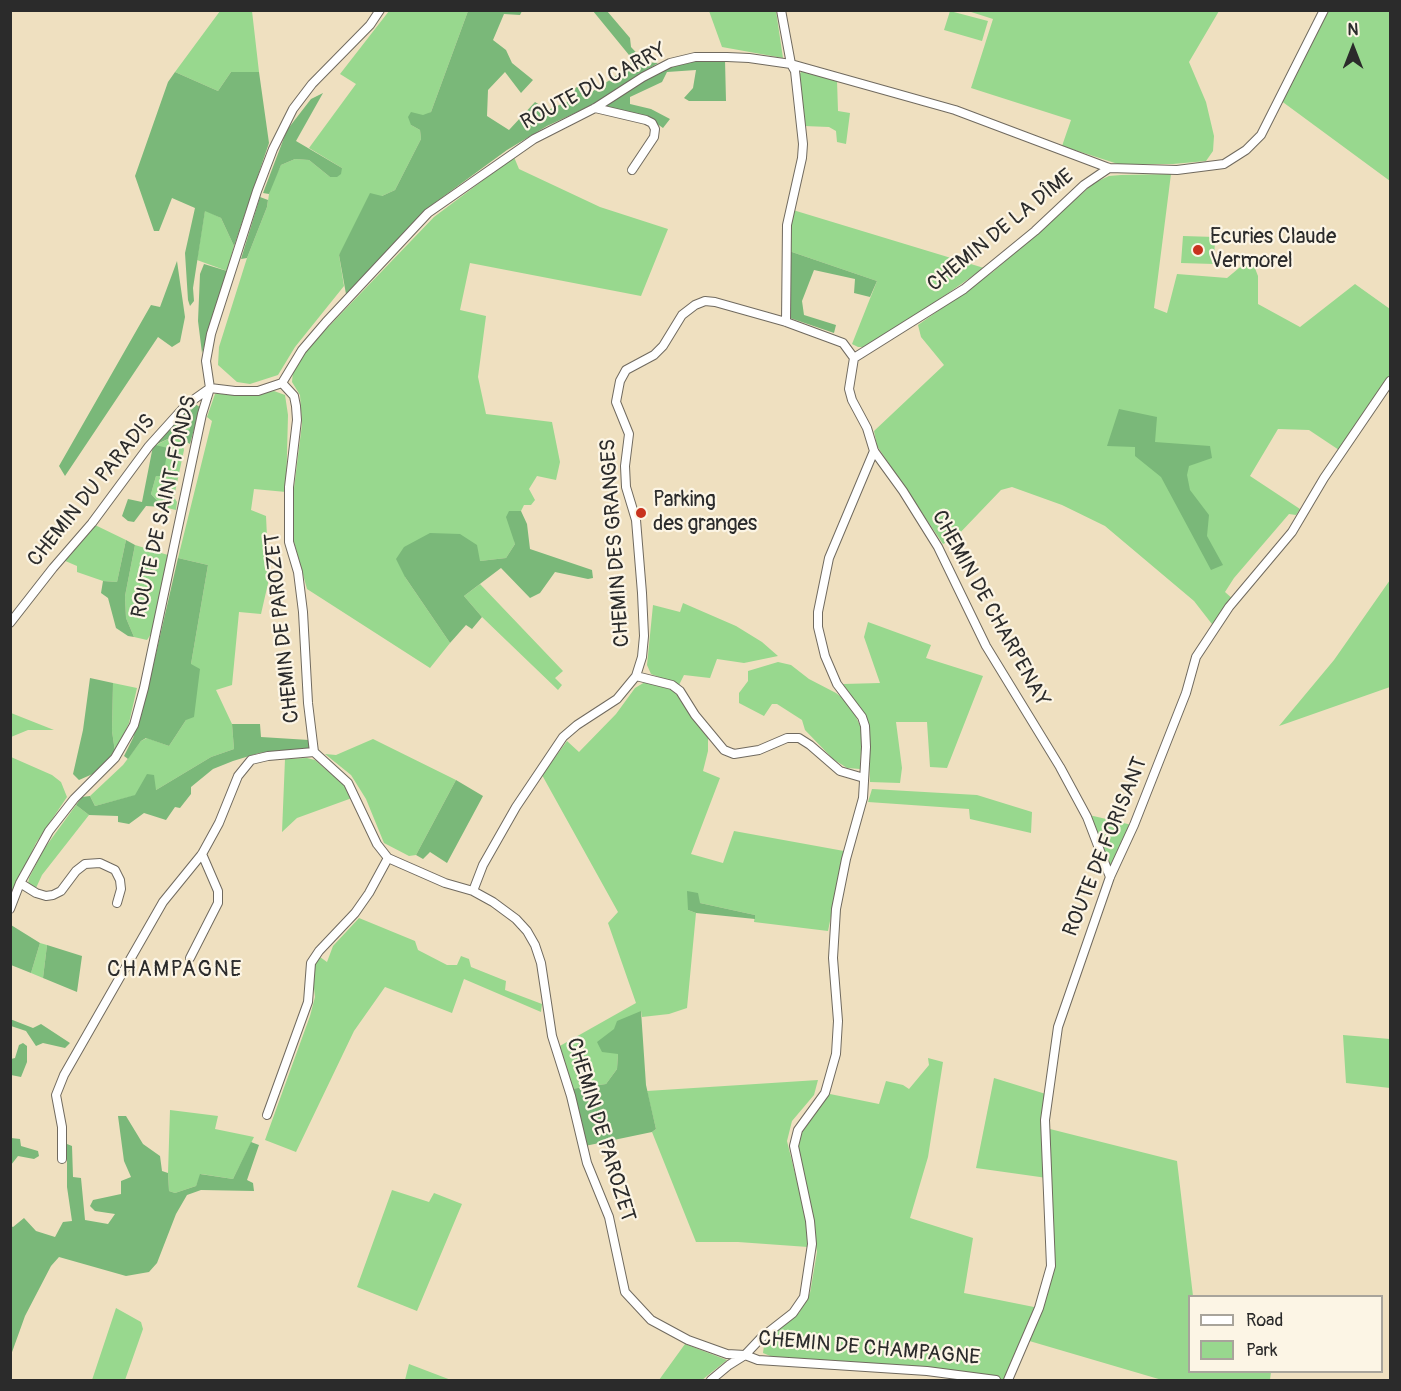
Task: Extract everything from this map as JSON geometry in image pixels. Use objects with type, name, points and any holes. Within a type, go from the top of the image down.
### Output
[{"type":"street","name":"ROUTE DE SAINT-FONDS","points":[[10,909],[20,883],[49,831],[74,799],[115,758],[134,725],[210,388],[206,361],[211,334],[257,191],[273,149],[293,109],[312,84],[370,25],[380,10]]},
{"type":"street","points":[[781,10],[791,64],[795,71],[802,144],[802,158],[787,225],[786,322]]},
{"type":"street","name":"ROUTE DU CARRY","points":[[282,383],[302,350],[326,322],[428,213],[534,139],[596,108],[643,76],[670,63],[695,57],[749,58],[791,64],[955,110],[1109,168],[1177,170],[1224,164],[1246,150],[1261,135],[1324,10]]},
{"type":"street","points":[[596,108],[646,120],[656,129],[654,137],[633,170]]},
{"type":"street","name":"CHEMIN DE LA DÎME","points":[[854,358],[964,289],[1035,231],[1084,185],[1109,168]]},
{"type":"street","name":"CHEMIN DES GRANGES","points":[[473,891],[483,865],[516,807],[563,737],[617,699],[636,676],[642,657],[644,636],[636,520],[626,487],[625,466],[629,434],[616,402],[620,381],[626,370],[654,355],[663,346],[682,315],[694,305],[705,302],[715,302],[786,322],[843,343],[854,358]]},
{"type":"street","name":"CHEMIN DE CHARPENAY","points":[[854,358],[849,389],[852,400],[867,428],[874,451],[903,491],[938,547],[986,646],[1060,767],[1087,818],[1110,877]]},
{"type":"street","name":"ROUTE DE FORISANT","points":[[1008,1380],[1040,1308],[1051,1266],[1045,1120],[1059,1027],[1110,877],[1134,825],[1186,693],[1196,657],[1229,607],[1292,532],[1324,478],[1390,381]]},
{"type":"street","points":[[210,388],[258,391],[282,383]]},
{"type":"street","name":"CHEMIN DE PAROZET","points":[[282,383],[294,396],[296,406],[297,420],[290,487],[290,542],[298,572],[303,612],[308,703],[314,752]]},
{"type":"street","name":"CHEMIN DU PARADIS","points":[[10,624],[53,568],[92,523],[149,446],[186,405],[210,388]]},
{"type":"street","points":[[745,1355],[761,1338],[793,1313],[804,1297],[812,1244],[810,1221],[794,1146],[798,1130],[825,1094],[836,1054],[838,1022],[833,958],[836,909],[846,859],[863,798],[866,726],[853,703],[837,684],[825,656],[818,627],[818,612],[830,558],[874,451]]},
{"type":"street","points":[[636,676],[672,685],[680,691],[724,750],[734,754],[759,750],[787,738],[799,738],[840,771],[864,778]]},
{"type":"street","points":[[62,1159],[62,1127],[56,1095],[64,1074],[164,902],[202,854],[245,766],[251,760],[268,756],[314,752],[348,783],[377,844],[388,858],[355,913],[319,951],[311,963],[308,1002],[267,1115]]},
{"type":"street","points":[[190,958],[218,903],[218,891],[202,854]]},
{"type":"street","name":"CHEMIN DE PAROZET","points":[[388,858],[445,883],[473,891],[516,918],[527,931],[541,963],[552,1036],[571,1096],[587,1163],[609,1217],[625,1292],[651,1320],[688,1340],[727,1354],[745,1355]]},
{"type":"street","points":[[20,883],[46,896],[53,896],[61,891],[76,871],[85,864],[100,863],[114,870],[120,880],[121,890],[117,903]]},
{"type":"street","name":"CHEMIN DE CHAMPAGNE","points":[[711,1380],[745,1355],[758,1360],[927,1371],[996,1380]]},
{"type":"green space","points":[[220,11],[252,11],[259,72],[231,72],[218,91],[175,72]]},
{"type":"green space","points":[[389,11],[468,11],[431,112],[411,125],[420,130],[421,139],[395,190],[382,196],[339,255],[344,286],[295,347],[278,375],[250,384],[237,382],[218,365],[219,347],[247,258],[267,207],[270,188],[281,165],[295,159],[309,160],[330,177],[342,168],[309,148],[356,84],[340,74]]},
{"type":"green space","points":[[468,11],[522,11],[520,15],[504,14],[493,40],[506,50],[512,63],[533,80],[521,93],[505,72],[488,90],[487,116],[509,130],[535,102],[548,110],[573,99],[572,91],[578,86],[587,95],[631,66],[629,55],[593,11],[607,11],[630,38],[631,47],[645,62],[658,63],[590,106],[547,126],[507,150],[429,207],[346,294],[339,255],[370,193],[382,196],[395,190],[421,139],[420,130],[411,125],[408,117],[411,112],[423,115],[431,112]]},
{"type":"green space","points":[[709,11],[776,11],[783,58],[722,47]]},
{"type":"green space","points":[[950,11],[988,21],[982,41],[944,30]]},
{"type":"green space","points":[[968,11],[1219,11],[1189,62],[1206,102],[1214,136],[1213,151],[1206,161],[1173,164],[1118,164],[1062,146],[1071,120],[971,88],[993,19]]},
{"type":"green space","points":[[1324,11],[1390,11],[1390,181],[1280,100]]},
{"type":"green space","points":[[698,59],[725,60],[726,101],[689,101],[684,98],[693,88],[696,70],[667,72],[662,82],[630,97],[630,104],[651,109],[670,119],[663,128],[646,116],[605,108],[607,104],[645,78],[675,65]]},
{"type":"green space","points":[[802,71],[837,80],[838,111],[850,113],[846,144],[837,142],[836,131],[829,127],[804,126],[798,76]]},
{"type":"green space","points":[[175,72],[218,91],[231,72],[259,72],[269,143],[234,246],[221,218],[205,211],[193,288],[194,301],[190,306],[185,253],[195,208],[172,198],[159,231],[154,231],[135,176],[168,82]]},
{"type":"green space","points":[[323,93],[296,141],[342,168],[341,174],[337,177],[330,177],[309,160],[295,159],[281,165],[269,194],[263,193],[287,130],[311,99]]},
{"type":"green space","points":[[514,157],[519,169],[600,207],[668,229],[641,296],[470,263],[460,310],[486,316],[478,377],[486,414],[552,422],[560,462],[556,480],[537,476],[529,489],[535,500],[531,505],[524,505],[521,511],[510,511],[515,544],[506,558],[480,561],[405,577],[450,643],[430,668],[307,589],[294,542],[294,488],[302,424],[300,395],[292,382],[293,371],[309,347],[434,217]]},
{"type":"green space","points":[[1171,174],[1154,308],[1167,313],[1177,274],[1227,278],[1251,258],[1258,276],[1258,304],[1300,327],[1355,284],[1390,309],[1390,381],[1342,452],[1309,430],[1278,429],[1250,476],[1300,509],[1296,515],[1289,514],[1234,578],[1225,592],[1234,600],[1215,628],[1194,601],[1105,526],[1062,505],[1012,487],[1001,490],[955,538],[943,544],[877,446],[874,431],[944,365],[921,337],[918,325],[994,271],[1094,183],[1109,176]]},
{"type":"green space","points":[[260,197],[268,200],[267,207],[247,258],[241,259]]},
{"type":"green space","points":[[205,210],[221,218],[234,246],[227,271],[197,260]]},
{"type":"green space","points":[[793,210],[984,268],[866,347],[858,347],[852,344],[877,281],[789,251]]},
{"type":"green space","name":"Ecuries Claude Vermorel","points":[[1183,236],[1215,237],[1214,264],[1181,263]]},
{"type":"green space","points":[[789,251],[877,281],[870,297],[854,293],[855,279],[814,270],[802,301],[804,315],[836,325],[834,333],[790,318]]},
{"type":"green space","points":[[177,261],[185,317],[180,342],[172,347],[158,337],[65,476],[59,466],[151,305],[160,307]]},
{"type":"green space","points":[[204,264],[227,271],[202,353],[198,321],[200,274]]},
{"type":"green space","points":[[274,391],[285,395],[288,415],[286,492],[254,489],[251,510],[266,516],[269,579],[261,614],[239,612],[232,685],[216,690],[232,724],[234,749],[211,757],[156,790],[95,806],[90,796],[123,765],[141,741],[147,738],[169,746],[186,720],[191,664],[208,565],[178,558],[212,421],[207,417],[215,394],[220,392],[249,396]]},
{"type":"green space","points":[[195,404],[200,407],[190,444],[181,439],[181,433],[190,429],[190,426],[182,423],[177,425],[170,438],[155,445],[168,448],[163,476],[156,476],[151,494],[163,507],[146,506],[134,522],[128,521],[122,516],[128,499],[142,502],[153,446],[190,405]]},
{"type":"green space","points":[[1119,409],[1157,417],[1155,442],[1210,446],[1212,458],[1189,466],[1187,475],[1190,490],[1209,515],[1207,536],[1223,565],[1211,570],[1161,477],[1135,456],[1135,447],[1107,446]]},
{"type":"green space","points":[[177,424],[190,426],[190,430],[181,433],[184,450],[174,497],[177,502],[176,510],[163,507],[151,494],[168,449],[154,446],[170,438]]},
{"type":"green space","points":[[509,511],[521,511],[527,524],[530,549],[592,570],[593,578],[555,572],[540,593],[530,598],[501,568],[464,596],[482,617],[472,629],[466,625],[450,643],[405,577],[396,559],[404,547],[430,533],[460,534],[477,545],[480,561],[506,558],[515,544],[506,517]]},
{"type":"green space","points":[[95,525],[126,540],[117,582],[103,581],[77,572],[77,566],[63,560]]},
{"type":"green space","points":[[126,540],[135,545],[125,596],[126,618],[134,637],[116,628],[108,598],[101,593],[103,581],[117,582]]},
{"type":"green space","points":[[135,545],[168,555],[151,634],[147,640],[134,637],[126,618],[125,596]]},
{"type":"green space","points":[[178,558],[208,565],[191,664],[200,669],[194,717],[186,720],[169,746],[146,738],[141,741],[128,759],[124,756],[133,738],[146,697]]},
{"type":"green space","points":[[1390,580],[1390,687],[1279,726],[1334,660]]},
{"type":"green space","points":[[480,584],[563,671],[555,678],[562,685],[558,690],[482,617],[464,596]]},
{"type":"green space","points":[[683,603],[736,626],[762,642],[778,656],[744,663],[717,659],[710,678],[684,675],[679,685],[651,674],[647,665],[653,605],[680,612]]},
{"type":"green space","points":[[868,622],[931,645],[926,658],[983,676],[947,768],[930,767],[927,722],[896,722],[902,768],[900,783],[870,782],[868,720],[843,684],[880,683],[864,637]]},
{"type":"green space","points":[[778,662],[791,665],[850,704],[862,730],[860,769],[847,768],[833,759],[805,730],[802,720],[777,704],[772,704],[764,716],[739,703],[739,693],[748,681],[748,671]]},
{"type":"green space","points":[[90,678],[113,683],[112,731],[115,752],[95,773],[79,780],[73,774],[83,730]]},
{"type":"green space","points":[[645,682],[673,690],[708,738],[708,751],[703,771],[720,778],[691,854],[723,863],[734,831],[844,851],[828,931],[754,922],[755,915],[700,903],[688,910],[696,913],[687,1008],[669,1014],[642,1017],[641,1011],[618,1054],[617,1069],[606,1084],[571,1089],[558,1047],[636,1003],[608,923],[618,912],[542,775],[567,741],[579,752],[616,714],[635,688]]},
{"type":"green space","points":[[113,683],[137,688],[129,723],[115,752],[112,731]]},
{"type":"green space","points":[[11,713],[54,730],[28,730],[11,737]]},
{"type":"green space","points":[[232,724],[260,724],[261,737],[309,740],[309,748],[259,753],[213,769],[191,787],[191,794],[180,808],[175,807],[166,820],[144,813],[129,824],[118,822],[118,816],[89,815],[76,805],[82,797],[90,796],[95,806],[135,795],[147,774],[154,775],[156,790],[211,757],[234,749]]},
{"type":"green space","points":[[373,739],[456,780],[416,855],[409,856],[384,843],[366,799],[351,775],[325,754],[336,755]]},
{"type":"green space","points":[[11,757],[52,775],[61,782],[67,797],[36,843],[11,896]]},
{"type":"green space","points":[[285,759],[315,760],[343,784],[352,798],[297,818],[282,832]]},
{"type":"green space","points":[[456,780],[483,796],[447,863],[430,852],[423,859],[416,855]]},
{"type":"green space","points":[[872,789],[977,795],[1032,812],[1031,833],[970,819],[969,809],[868,802]]},
{"type":"green space","points":[[76,805],[89,815],[42,875],[36,888],[28,884],[44,849]]},
{"type":"green space","points":[[1089,815],[1132,825],[1115,864],[1110,865]]},
{"type":"green space","points":[[687,891],[698,893],[700,903],[755,915],[755,919],[696,913],[688,910]]},
{"type":"green space","points":[[359,918],[415,941],[418,950],[447,965],[457,965],[461,956],[469,959],[471,967],[506,981],[505,990],[542,1004],[541,1012],[464,979],[452,1013],[385,987],[354,1031],[296,1152],[265,1140],[310,1016],[315,997],[312,970],[320,957],[327,962],[333,946]]},
{"type":"green space","points":[[11,925],[40,943],[31,973],[11,965]]},
{"type":"green space","points":[[40,943],[47,945],[43,978],[31,973]]},
{"type":"green space","points":[[47,945],[82,956],[77,992],[43,978]]},
{"type":"green space","points":[[641,1011],[646,1085],[656,1129],[652,1132],[585,1146],[571,1089],[606,1084],[617,1069],[618,1054],[602,1052],[597,1042],[614,1029],[617,1021]]},
{"type":"green space","points":[[10,1019],[33,1028],[41,1024],[70,1043],[65,1048],[43,1043],[36,1046],[26,1031],[11,1026]]},
{"type":"green space","points":[[1343,1035],[1390,1039],[1390,1088],[1346,1083]]},
{"type":"green space","points":[[23,1043],[27,1046],[27,1062],[21,1077],[11,1075],[11,1059],[15,1058],[19,1045]]},
{"type":"green space","points":[[928,1058],[943,1062],[928,1157],[910,1218],[973,1238],[964,1293],[1039,1308],[1051,1266],[1047,1178],[976,1168],[994,1078],[1049,1095],[1046,1128],[1177,1161],[1193,1295],[1188,1295],[1188,1373],[1271,1373],[1270,1380],[1162,1380],[1026,1340],[1008,1380],[785,1362],[763,1353],[765,1338],[799,1313],[810,1293],[817,1252],[794,1146],[798,1130],[825,1093],[879,1104],[886,1081],[903,1085],[909,1089],[929,1065]]},
{"type":"green space","points":[[818,1080],[814,1095],[792,1121],[787,1141],[809,1230],[808,1247],[738,1242],[696,1242],[652,1132],[656,1129],[647,1091]]},
{"type":"green space","points":[[170,1110],[218,1116],[215,1129],[254,1137],[233,1179],[201,1174],[196,1186],[175,1193],[169,1191]]},
{"type":"green space","points":[[118,1116],[126,1116],[143,1144],[160,1156],[162,1171],[168,1173],[169,1191],[175,1193],[196,1186],[200,1174],[233,1179],[251,1142],[259,1145],[247,1180],[253,1183],[254,1191],[201,1190],[187,1195],[176,1214],[157,1263],[149,1272],[126,1276],[59,1257],[51,1266],[25,1316],[11,1355],[11,1226],[13,1227],[24,1218],[36,1231],[55,1237],[63,1222],[72,1221],[67,1187],[67,1144],[72,1146],[73,1177],[81,1178],[85,1220],[108,1224],[115,1214],[95,1211],[90,1206],[93,1200],[121,1194],[121,1181],[131,1177],[124,1161]]},
{"type":"green space","points":[[11,1138],[20,1139],[21,1146],[38,1151],[39,1156],[34,1159],[18,1156],[11,1165]]},
{"type":"green space","points":[[392,1190],[429,1202],[434,1193],[462,1204],[417,1311],[357,1287]]},
{"type":"green space","points":[[116,1308],[141,1322],[143,1329],[125,1380],[92,1380]]},
{"type":"green space","points":[[685,1344],[727,1360],[702,1380],[659,1380]]},
{"type":"green space","points":[[409,1364],[451,1380],[405,1380]]},
{"type":"place","name":"Ecuries Claude Vermorel","points":[[1198,250]]},
{"type":"place","name":"Parking des granges","points":[[641,513]]},
{"type":"district","name":"CHAMPAGNE","points":[[175,970]]}]
